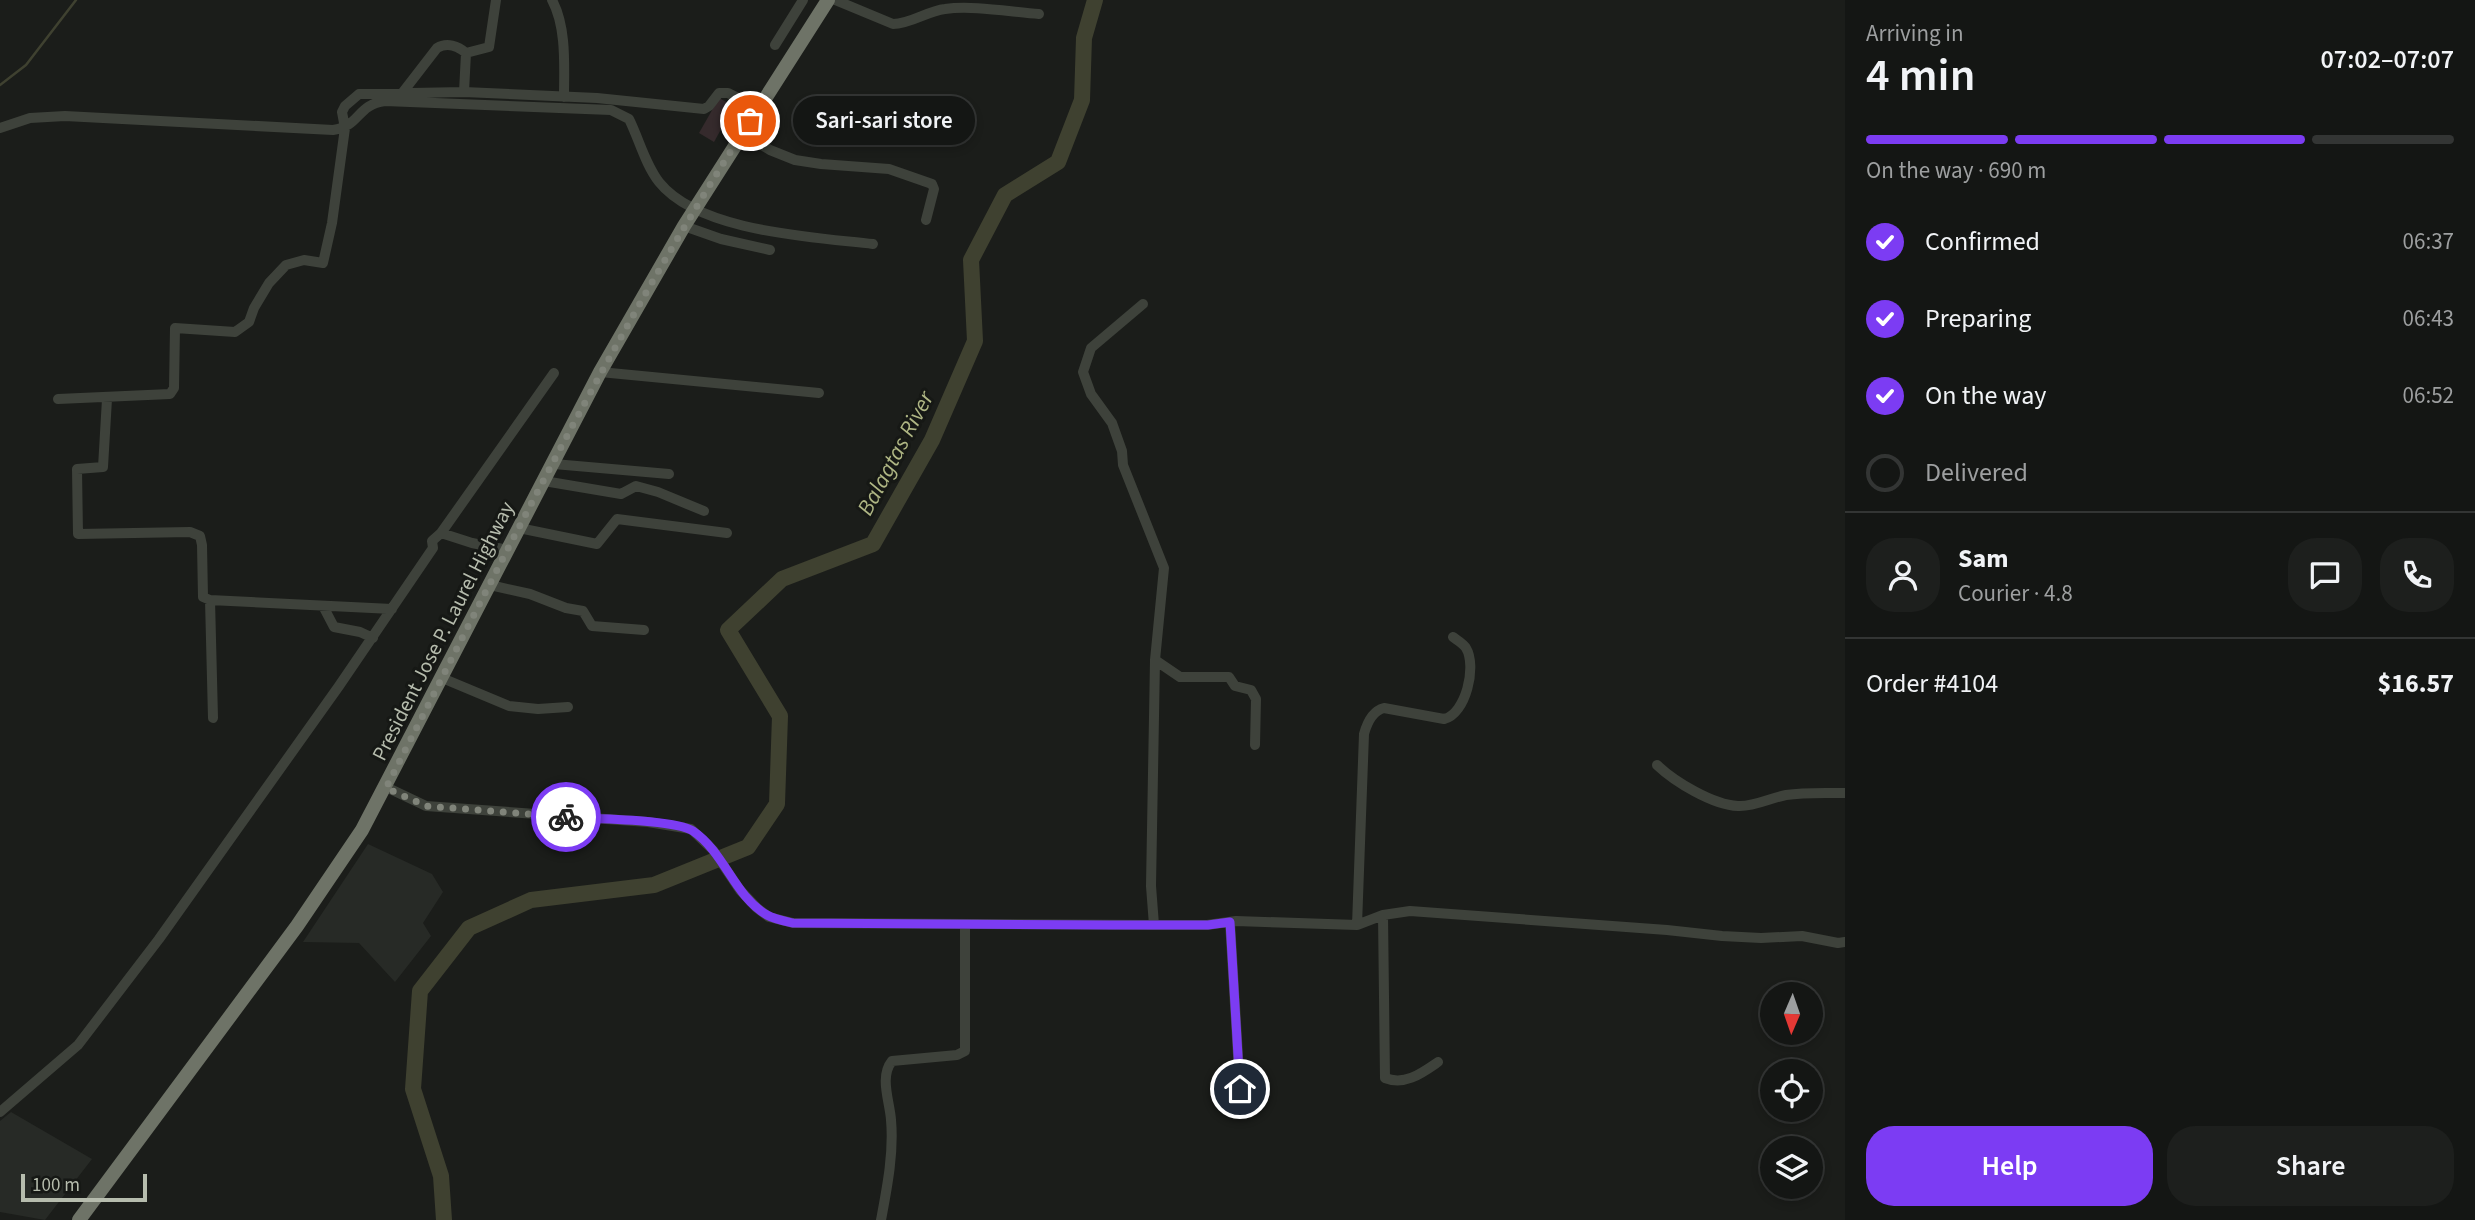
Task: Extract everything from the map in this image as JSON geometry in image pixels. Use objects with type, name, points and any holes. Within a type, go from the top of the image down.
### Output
[{"type":"highway","name":"President Jose P. Laurel Highway","points":[[79,1220],[337,869],[386,788],[600,372],[695,208],[828,0]]},
{"type":"street","points":[[466,53],[489,47],[496,0]]},
{"type":"street","points":[[552,0],[564,50],[564,97]]},
{"type":"street","points":[[775,45],[803,0]]},
{"type":"street","points":[[835,0],[893,24],[901,24],[917,16],[944,9],[1039,14]]},
{"type":"street","points":[[403,92],[437,48],[449,45],[466,53]]},
{"type":"street","points":[[464,92],[466,53]]},
{"type":"street","points":[[58,399],[107,399],[170,394],[174,388],[175,328],[235,332],[249,322],[269,283],[286,265],[304,260],[323,263],[332,223],[345,128],[342,118],[345,106],[359,94],[464,92],[597,98],[704,109],[722,93],[727,93],[758,108]]},
{"type":"street","points":[[0,128],[30,118],[65,116],[333,130],[345,128],[368,106],[385,101],[611,110],[629,119],[652,172],[661,185],[681,201],[714,218],[766,230],[873,244]]},
{"type":"street","points":[[743,133],[770,150],[795,160],[889,170],[932,184],[934,189],[926,220]]},
{"type":"street","points":[[684,226],[721,239],[770,250]]},
{"type":"street","points":[[1143,304],[1091,348],[1083,372],[1091,394],[1112,423],[1122,451],[1123,465],[1164,568],[1155,660],[1151,886],[1154,925]]},
{"type":"street","points":[[600,372],[819,393]]},
{"type":"street","points":[[0,1112],[78,1045],[159,939],[373,638],[433,548],[432,541],[442,533],[554,373]]},
{"type":"street","points":[[107,399],[103,467],[77,468],[78,534],[190,532],[200,536],[204,597],[210,600],[392,609]]},
{"type":"street","points":[[554,464],[669,474]]},
{"type":"street","points":[[544,481],[621,494],[636,486],[704,511]]},
{"type":"street","points":[[519,528],[597,544],[617,519],[727,533]]},
{"type":"street","points":[[442,533],[472,543],[508,550]]},
{"type":"street","points":[[490,584],[583,611],[592,626],[644,631]]},
{"type":"street","points":[[210,600],[213,718]]},
{"type":"street","points":[[323,606],[334,627],[360,632],[373,638]]},
{"type":"street","points":[[1357,925],[1364,734],[1367,724],[1378,710],[1384,708],[1444,719],[1461,707],[1467,690],[1468,654],[1466,647],[1453,636]]},
{"type":"street","points":[[1155,660],[1181,677],[1228,677],[1235,686],[1251,690],[1256,699],[1255,745]]},
{"type":"street","points":[[442,678],[509,706],[538,709],[568,707]]},
{"type":"street","points":[[1657,765],[1674,781],[1688,789],[1737,806],[1784,795],[1845,793]]},
{"type":"street","points":[[386,788],[426,806],[679,826],[691,830],[713,850],[740,890],[757,908],[769,917],[793,923],[1208,925],[1230,922],[1357,925],[1383,915],[1410,911],[1722,936],[1802,936],[1845,942]]},
{"type":"street","points":[[1383,915],[1385,1078],[1401,1080],[1414,1077],[1438,1062]]},
{"type":"street","points":[[1230,922],[1240,1089]]},
{"type":"street","points":[[881,1220],[888,1184],[891,1134],[886,1095],[888,1065],[892,1061],[957,1055],[965,1051],[965,924]]},
{"type":"shaded area","points":[[719,98],[734,106],[714,142],[699,133]]},
{"type":"shaded area","points":[[368,844],[432,874],[443,892],[423,923],[431,936],[395,982],[359,943],[303,942]]},
{"type":"shaded area","points":[[11,1112],[92,1159],[45,1220],[0,1212],[0,1121]]},
{"type":"waterway","points":[[0,85],[26,65],[76,0]]},
{"type":"waterway","name":"Balagtas River","points":[[444,1220],[441,1176],[413,1089],[420,991],[469,928],[531,900],[654,885],[748,847],[777,804],[780,716],[728,630],[782,579],[873,544],[932,440],[975,341],[971,260],[1005,195],[1058,162],[1082,100],[1084,38],[1095,0]]},
{"type":"way so far","points":[[566,817],[426,806],[386,788],[600,372],[684,226],[750,121]]},
{"type":"place","name":"Sari-sari store","points":[[750,121]]},
{"type":"route","points":[[566,817],[648,822],[691,830],[713,850],[740,890],[757,908],[769,917],[793,923],[1208,925],[1230,922],[1240,1089]]}]
